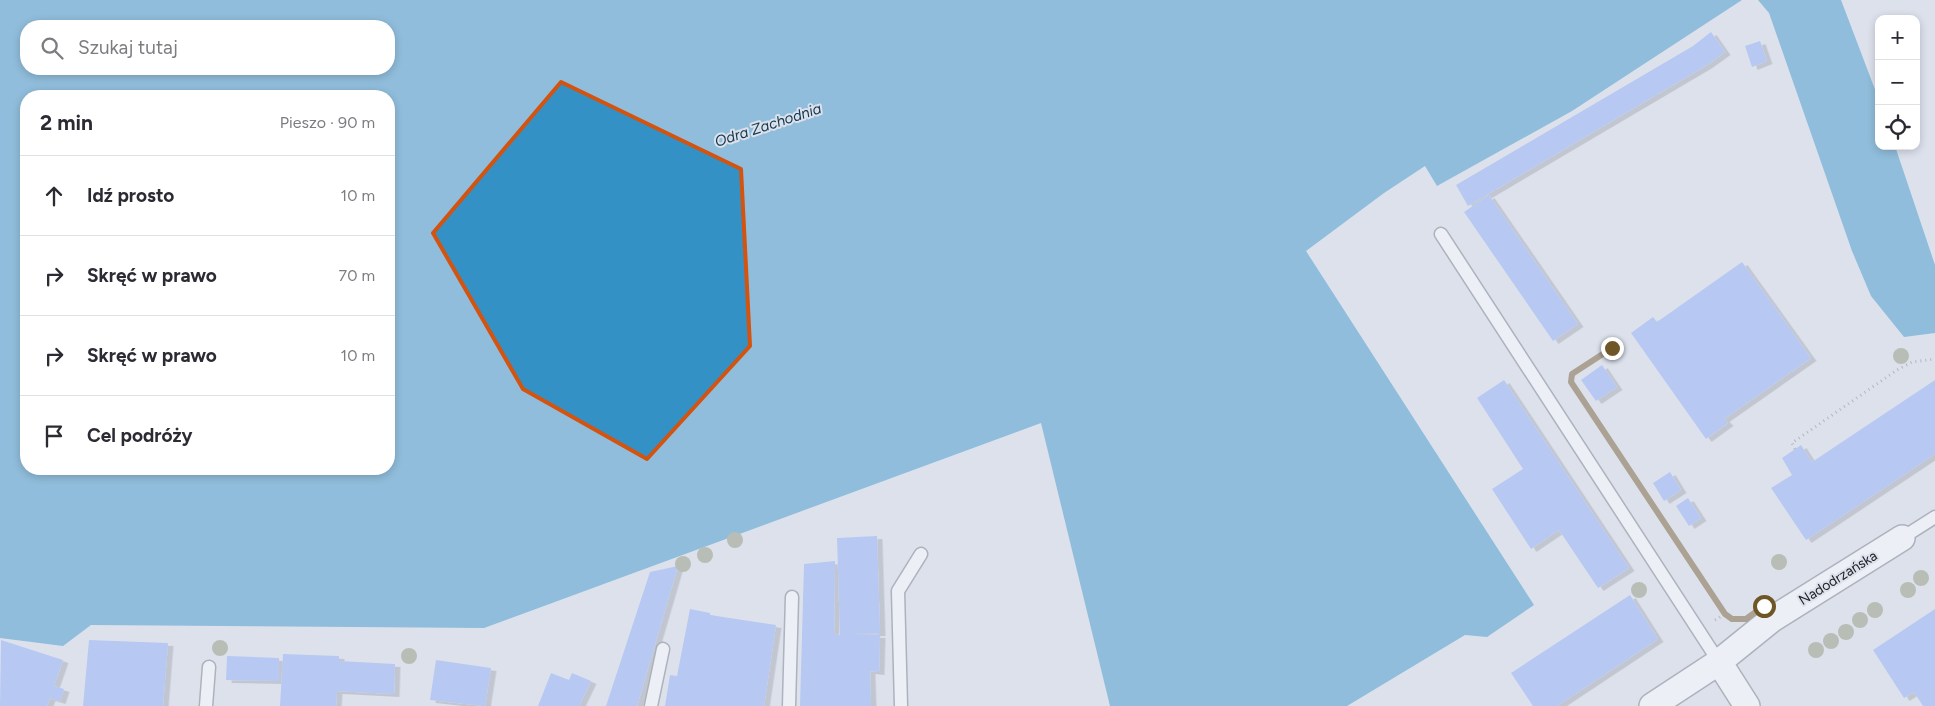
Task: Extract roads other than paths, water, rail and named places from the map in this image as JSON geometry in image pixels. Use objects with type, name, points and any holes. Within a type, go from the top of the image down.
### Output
[{"type":"street","name":"Nadodrzańska","points":[[1652,706],[1719,662],[1772,620],[1902,538]]},
{"type":"street","points":[[1719,662],[1747,706]]},
{"type":"lane","points":[[1441,234],[1719,662]]},
{"type":"lane","points":[[1902,538],[1935,518]]},
{"type":"lane","points":[[901,706],[898,591],[921,554]]},
{"type":"lane","points":[[789,706],[792,597]]},
{"type":"lane","points":[[651,706],[663,649]]},
{"type":"lane","points":[[206,706],[209,667]]},
{"type":"water","name":"Odra Zachodnia","points":[[0,0],[1742,0],[1572,111],[1437,186],[1425,166],[1384,193],[1306,251],[1534,605],[1487,637],[1465,635],[1347,706],[1110,706],[1041,423],[484,628],[91,625],[63,646],[0,638]]},
{"type":"water","points":[[1758,0],[1841,0],[1875,89],[1875,150],[1896,150],[1935,265],[1935,333],[1904,337],[1871,296],[1852,251],[1769,13]]}]
